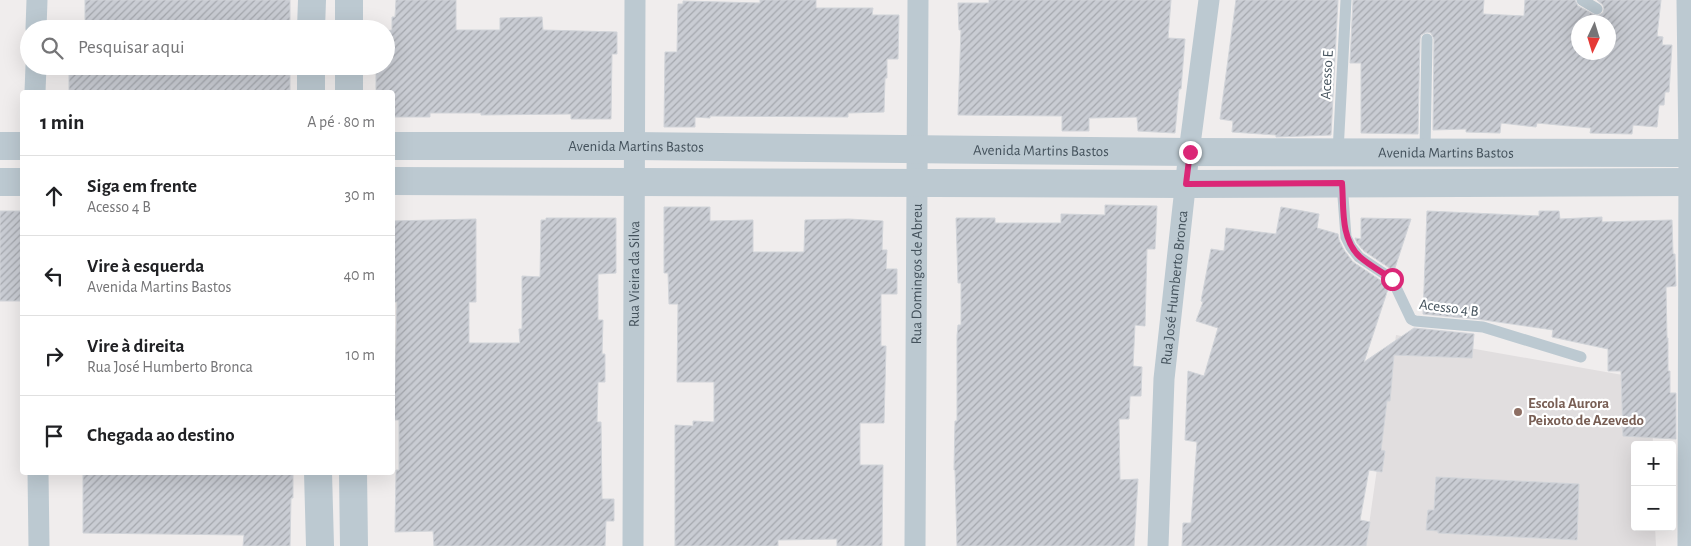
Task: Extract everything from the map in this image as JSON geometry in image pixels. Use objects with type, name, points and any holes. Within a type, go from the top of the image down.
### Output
[{"type":"street","points":[[36,20],[37,0]]},
{"type":"street","points":[[312,0],[312,20]]},
{"type":"street","points":[[349,0],[349,20]]},
{"type":"street","name":"Rua Vieira da Silva","points":[[633,546],[635,0]]},
{"type":"street","name":"Rua Domingos de Abreu","points":[[915,546],[918,0]]},
{"type":"street","name":"Rua José Humberto Bronca","points":[[1158,546],[1164,378],[1209,0]]},
{"type":"street","points":[[1687,0],[1689,153],[1688,546]]},
{"type":"street","points":[[36,75],[36,90]]},
{"type":"street","points":[[311,75],[311,90]]},
{"type":"street","points":[[349,75],[349,90]]},
{"type":"street","points":[[0,146],[20,146]]},
{"type":"street","name":"Avenida Martins Bastos","points":[[395,146],[917,148],[1190,152],[1689,153]]},
{"type":"street","name":"Avenida Martins Bastos","points":[[395,181],[1186,184],[1689,182]]},
{"type":"street","points":[[0,182],[20,182]]},
{"type":"street","points":[[38,475],[39,546]]},
{"type":"street","points":[[318,475],[320,546]]},
{"type":"street","points":[[353,475],[354,546]]},
{"type":"lane","name":"Acesso E","points":[[1338,152],[1346,0]]},
{"type":"lane","points":[[1582,0],[1597,9]]},
{"type":"lane","points":[[1425,152],[1427,40]]},
{"type":"lane","name":"Acesso 4 B","points":[[1342,183],[1346,237],[1351,247],[1359,257],[1392,279],[1410,319],[1414,321],[1484,327],[1581,357]]},
{"type":"shaded area","name":"Escola Aurora Peixoto de Azevedo","points":[[1396,335],[1651,380],[1653,441],[1631,441],[1631,531],[1655,531],[1656,546],[1366,546]]},
{"type":"building","points":[[85,0],[290,0],[290,20],[85,20]]},
{"type":"building","points":[[396,0],[456,0],[456,30],[500,30],[500,18],[542,17],[543,30],[617,32],[617,54],[612,54],[611,119],[571,119],[571,114],[481,115],[481,113],[430,113],[430,117],[395,117],[395,90],[376,90],[376,75],[395,75],[395,20],[392,20],[392,17],[395,17]]},
{"type":"building","points":[[760,0],[816,0],[816,8],[873,8],[872,15],[899,15],[898,59],[887,59],[884,112],[848,113],[848,117],[695,117],[695,127],[664,127],[665,52],[677,52],[678,4],[683,4],[683,1],[760,3]]},
{"type":"building","points":[[989,0],[1171,0],[1168,38],[1185,39],[1175,133],[1138,131],[1137,117],[1089,118],[1089,131],[1062,131],[1062,116],[958,115],[961,30],[959,30],[958,3],[989,3]]},
{"type":"building","points":[[1236,0],[1338,0],[1331,135],[1276,137],[1276,135],[1232,132],[1233,121],[1220,119]]},
{"type":"building","points":[[1353,0],[1484,0],[1483,14],[1524,16],[1525,0],[1575,0],[1578,6],[1595,15],[1571,15],[1571,60],[1616,60],[1616,15],[1599,15],[1603,13],[1604,9],[1603,5],[1597,0],[1661,0],[1657,36],[1663,37],[1662,45],[1672,45],[1669,92],[1665,92],[1664,105],[1659,105],[1657,127],[1633,125],[1632,134],[1590,133],[1591,128],[1537,123],[1536,127],[1501,123],[1500,133],[1466,132],[1466,129],[1433,130],[1434,39],[1431,33],[1427,32],[1421,35],[1420,39],[1418,134],[1361,133],[1361,63],[1350,63]]},
{"type":"building","points":[[69,75],[290,75],[290,90],[69,90]]},
{"type":"building","points":[[1105,205],[1157,206],[1155,249],[1147,249],[1145,326],[1135,325],[1133,366],[1142,367],[1141,396],[1130,396],[1129,419],[1119,419],[1120,480],[1138,479],[1134,546],[957,546],[954,470],[955,421],[957,421],[957,336],[958,325],[961,325],[961,283],[958,283],[956,218],[995,218],[995,223],[1061,223],[1061,214],[1105,215]]},
{"type":"building","points":[[664,207],[710,207],[710,221],[753,220],[753,252],[804,252],[805,220],[849,219],[883,221],[882,250],[887,250],[886,269],[897,269],[897,294],[881,294],[881,346],[886,346],[884,423],[860,423],[860,465],[883,465],[882,546],[837,546],[837,539],[778,540],[778,546],[675,546],[675,425],[693,426],[693,421],[714,422],[714,382],[677,382],[678,304],[669,304],[668,273],[664,273]]},
{"type":"building","points":[[1281,207],[1319,214],[1317,228],[1338,234],[1344,250],[1353,262],[1386,284],[1388,289],[1364,362],[1414,328],[1474,334],[1472,358],[1394,355],[1390,401],[1387,401],[1381,450],[1385,451],[1382,472],[1369,470],[1360,520],[1370,522],[1366,546],[1182,546],[1183,523],[1191,523],[1197,442],[1185,440],[1188,371],[1204,376],[1218,328],[1196,321],[1203,302],[1201,301],[1211,249],[1224,251],[1226,228],[1276,234]]},
{"type":"building","points":[[0,211],[20,211],[20,301],[0,301]]},
{"type":"building","points":[[1427,211],[1539,216],[1539,211],[1559,211],[1560,219],[1602,217],[1602,222],[1672,220],[1676,286],[1666,287],[1668,371],[1670,371],[1670,393],[1676,393],[1676,439],[1623,436],[1621,371],[1608,371],[1608,349],[1552,337],[1553,330],[1423,314]]},
{"type":"building","points":[[546,218],[616,218],[616,273],[598,274],[598,320],[603,320],[602,354],[605,354],[605,382],[598,382],[597,422],[601,422],[602,499],[614,499],[614,521],[606,521],[605,546],[434,546],[433,531],[395,532],[396,470],[399,470],[399,420],[395,420],[397,302],[395,302],[395,221],[476,219],[476,302],[469,302],[469,343],[520,343],[519,329],[522,329],[522,276],[540,277],[541,220],[546,220]]},
{"type":"building","points":[[1361,218],[1411,219],[1394,271],[1364,251],[1357,243],[1355,238],[1361,239]]},
{"type":"building","points":[[83,475],[293,475],[290,546],[243,546],[244,535],[83,533]]},
{"type":"building","points":[[1436,477],[1579,484],[1577,540],[1438,533],[1438,531],[1426,530],[1428,510],[1434,510]]},
{"type":"place","name":"Escola Aurora Peixoto de Azevedo","points":[[1518,412]]},
{"type":"route","points":[[1190,152],[1186,184],[1342,183],[1346,237],[1351,247],[1359,257],[1392,279]]}]
